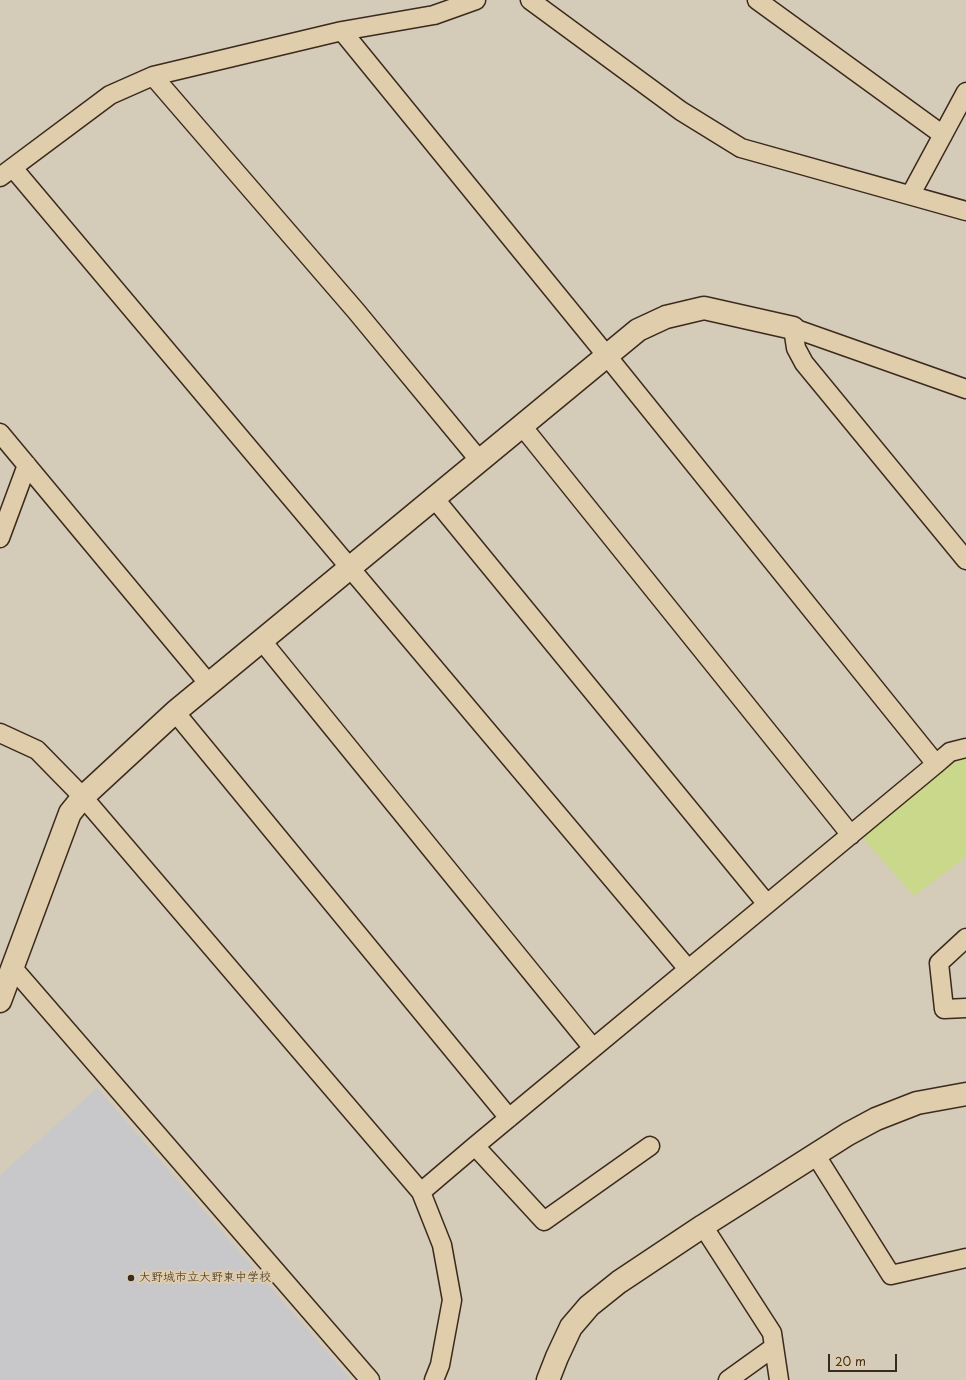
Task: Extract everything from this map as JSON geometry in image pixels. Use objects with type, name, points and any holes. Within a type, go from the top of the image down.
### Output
[{"type":"street","points":[[476,0],[434,15],[342,31],[153,76],[110,96],[6,173],[350,568],[688,969]]},
{"type":"street","points":[[530,0],[681,111],[741,148],[910,194],[966,211]]},
{"type":"street","points":[[757,0],[943,135]]},
{"type":"street","points":[[342,31],[607,356],[936,764]]},
{"type":"street","points":[[153,76],[356,311],[480,461]]},
{"type":"street","points":[[910,194],[966,92]]},
{"type":"street","points":[[0,1001],[70,813],[83,797],[175,712],[638,330],[666,317],[704,308],[793,328],[966,389]]},
{"type":"street","points":[[793,328],[796,348],[804,363],[966,560]]},
{"type":"street","points":[[522,426],[851,835]]},
{"type":"street","points":[[0,433],[209,684]]},
{"type":"street","points":[[0,538],[27,465]]},
{"type":"street","points":[[434,498],[767,904]]},
{"type":"street","points":[[262,641],[593,1048]]},
{"type":"street","points":[[175,712],[509,1118]]},
{"type":"street","points":[[0,732],[37,750],[83,797],[421,1192],[442,1245],[452,1300],[440,1365],[434,1380]]},
{"type":"street","points":[[421,1192],[950,752],[966,748]]},
{"type":"street","points":[[966,938],[939,963],[944,1009],[966,1008]]},
{"type":"street","points":[[12,967],[370,1380]]},
{"type":"street","points":[[548,1380],[571,1327],[589,1306],[619,1282],[703,1226],[848,1134],[876,1119],[910,1105],[966,1094]]},
{"type":"street","points":[[475,1146],[544,1221],[650,1146]]},
{"type":"street","points":[[815,1154],[891,1275],[966,1258]]},
{"type":"street","points":[[703,1226],[772,1333],[779,1380]]},
{"type":"street","points":[[728,1380],[774,1347]]},
{"type":"shaded area","name":"大野城市立大野東中学校","points":[[97,1088],[351,1380],[0,1380],[0,1175]]},
{"type":"green space","points":[[966,757],[966,857],[914,896],[861,836],[941,770]]},
{"type":"place","name":"大野城市立大野東中学校","points":[[131,1278]]}]
